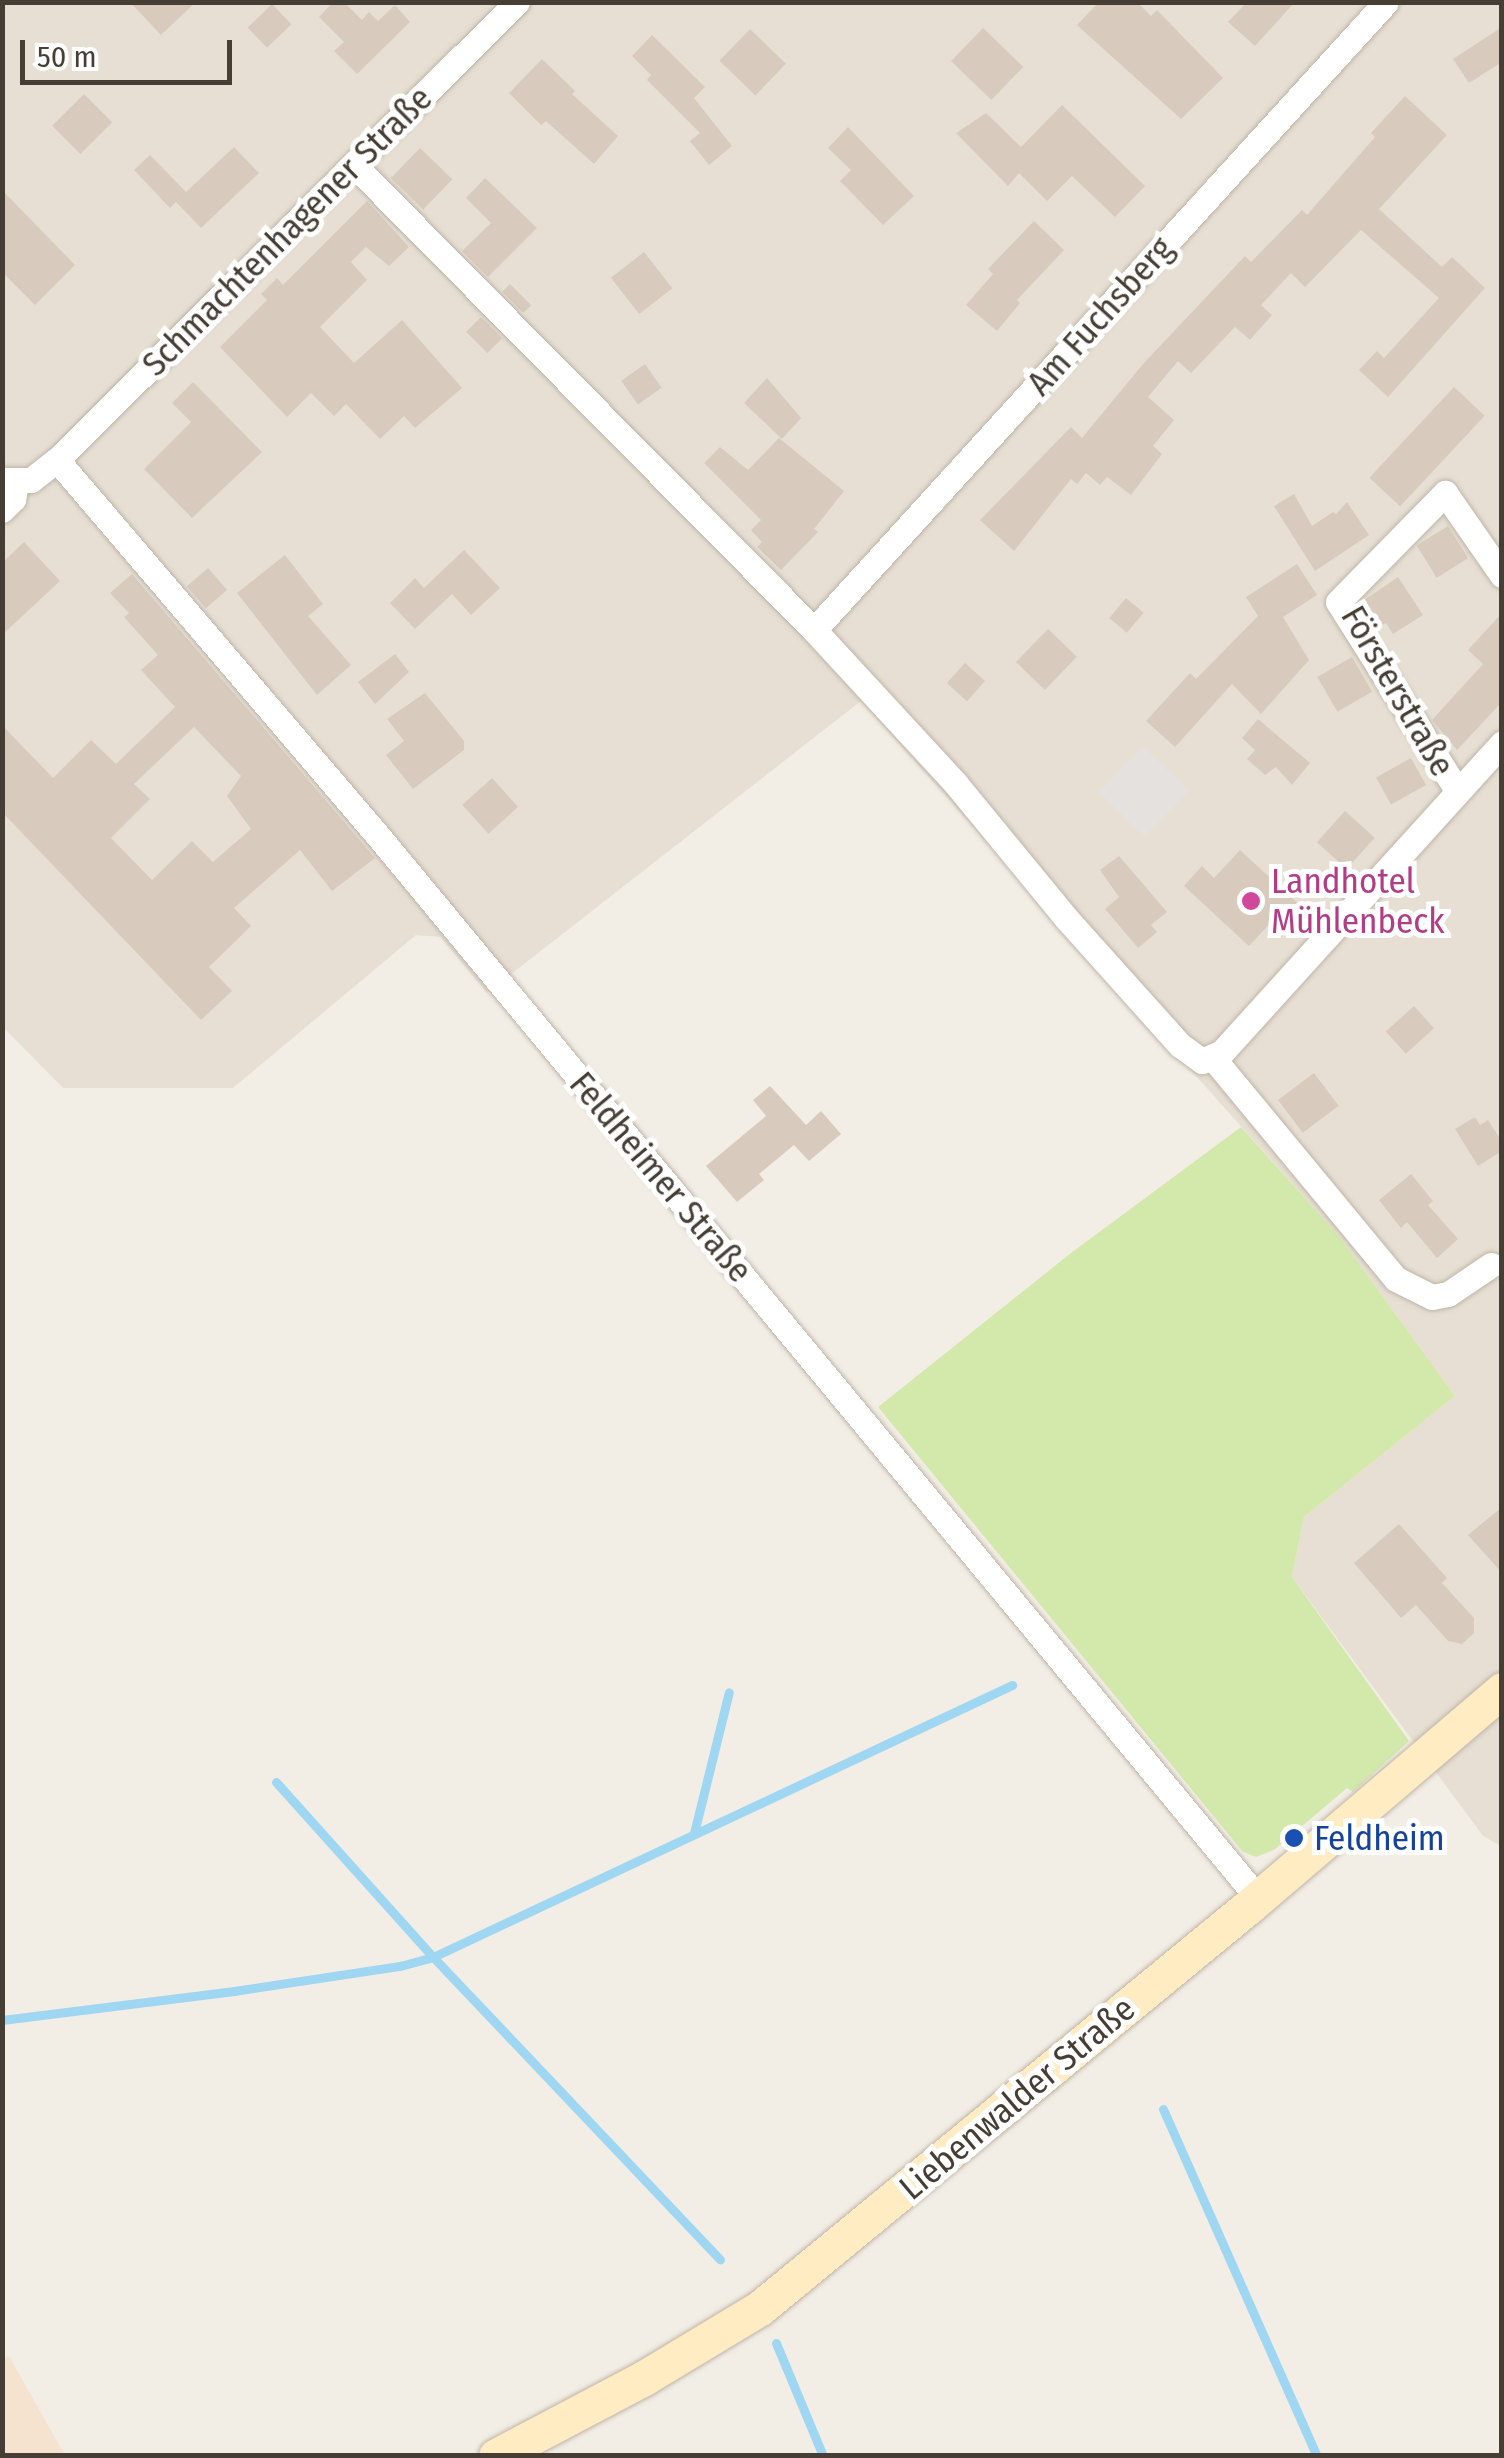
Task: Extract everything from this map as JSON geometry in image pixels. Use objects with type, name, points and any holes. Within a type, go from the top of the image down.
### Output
[{"type":"main road","name":"Liebenwalder Straße","points":[[496,2456],[644,2378],[760,2308],[1258,1898],[1502,1690]]},
{"type":"street","name":"Schmachtenhagener Straße","points":[[9,481],[31,480],[57,460],[517,2]]},
{"type":"street","name":"Am Fuchsberg","points":[[814,630],[1386,2]]},
{"type":"street","points":[[354,165],[814,630],[956,784],[1066,918],[1180,1046],[1202,1060],[1218,1055],[1396,1279],[1432,1297],[1448,1294],[1492,1265]]},
{"type":"street","name":"Feldheimer Straße","points":[[57,460],[374,831],[1258,1898]]},
{"type":"street","points":[[2,510],[14,499],[9,481]]},
{"type":"street","name":"Försterstraße","points":[[1457,790],[1338,602],[1445,493],[1502,575]]},
{"type":"street","name":"Försterstraße","points":[[1218,1055],[1502,743]]},
{"type":"shaded area","points":[[2,3],[1501,3],[1501,1846],[1483,1836],[1292,1577],[1304,1517],[1455,1396],[1339,1236],[861,701],[487,993],[440,937],[416,935],[233,1088],[63,1088],[3,1027]]},
{"type":"shaded area","points":[[1143,746],[1189,790],[1145,836],[1099,792]]},
{"type":"shaded area","points":[[9,2356],[65,2455],[3,2455],[3,2359]]},
{"type":"green space","points":[[1241,1127],[1339,1236],[1455,1396],[1304,1517],[1292,1577],[1409,1741],[1353,1792],[1347,1788],[1274,1850],[1256,1857],[1243,1852],[878,1407],[1071,1253]]},
{"type":"building","points":[[130,2],[196,2],[161,35]]},
{"type":"building","points":[[333,2],[344,2],[362,20],[369,12],[378,21],[395,5],[410,22],[357,74],[334,51],[344,42],[319,17]]},
{"type":"building","points":[[1099,2],[1137,2],[1151,16],[1157,10],[1223,78],[1181,119],[1077,25]]},
{"type":"building","points":[[1247,2],[1295,2],[1255,46],[1228,22]]},
{"type":"building","points":[[272,4],[291,24],[267,48],[248,28]]},
{"type":"building","points":[[1502,27],[1502,62],[1469,83],[1453,59]]},
{"type":"building","points":[[983,28],[1023,67],[991,100],[951,61]]},
{"type":"building","points":[[750,29],[786,64],[755,95],[719,61]]},
{"type":"building","points":[[652,35],[705,87],[694,98],[732,146],[709,165],[690,141],[700,133],[647,80],[651,75],[632,56]]},
{"type":"building","points":[[542,59],[575,91],[572,94],[618,136],[594,164],[546,121],[541,125],[509,93]]},
{"type":"building","points":[[84,94],[112,122],[80,154],[52,126]]},
{"type":"building","points":[[1405,96],[1447,135],[1379,209],[1442,267],[1452,257],[1485,288],[1388,397],[1359,370],[1377,351],[1384,358],[1439,298],[1361,230],[1305,287],[1291,273],[1261,305],[1272,315],[1250,340],[1235,327],[1191,373],[1178,361],[1148,397],[1174,420],[1153,446],[1162,454],[1131,495],[1107,477],[1100,485],[1086,473],[1077,484],[1071,479],[1014,551],[980,520],[1071,427],[1082,438],[1143,364],[1245,256],[1251,262],[1302,210],[1307,215]]},
{"type":"building","points":[[1062,105],[1145,186],[1115,217],[1072,176],[1047,201],[1019,173],[1008,186],[956,133],[986,113],[1021,147]]},
{"type":"building","points":[[848,127],[914,196],[883,225],[840,181],[851,170],[828,148]]},
{"type":"building","points":[[234,147],[259,173],[201,228],[176,202],[170,208],[134,170],[150,155],[186,192]]},
{"type":"building","points":[[420,148],[452,179],[423,209],[391,178]]},
{"type":"building","points":[[485,178],[537,228],[488,277],[462,251],[491,223],[466,198]]},
{"type":"building","points":[[2,190],[75,265],[35,305],[2,272]]},
{"type":"building","points":[[367,201],[409,247],[389,266],[366,247],[351,262],[367,280],[320,327],[354,363],[402,320],[462,388],[415,428],[404,416],[380,439],[346,404],[334,416],[311,393],[287,417],[220,347],[267,300],[261,294],[277,278],[283,285]]},
{"type":"building","points":[[1034,221],[1064,250],[1017,300],[1020,303],[997,331],[966,305],[993,274],[988,269]]},
{"type":"building","points":[[644,252],[672,288],[639,314],[611,278]]},
{"type":"building","points":[[510,284],[531,305],[523,313],[502,292]]},
{"type":"building","points":[[481,317],[502,338],[487,353],[466,332]]},
{"type":"building","points":[[645,364],[662,388],[638,404],[621,381]]},
{"type":"building","points":[[767,378],[801,418],[782,439],[744,403]]},
{"type":"building","points":[[193,382],[262,452],[192,518],[144,469],[191,422],[172,403]]},
{"type":"building","points":[[1454,387],[1485,416],[1400,506],[1369,478]]},
{"type":"building","points":[[779,438],[844,491],[814,529],[818,532],[781,570],[757,547],[762,542],[751,530],[761,520],[704,463],[720,447],[748,470]]},
{"type":"building","points":[[1294,494],[1312,526],[1333,512],[1336,514],[1347,502],[1369,535],[1315,571],[1274,506]]},
{"type":"building","points":[[1448,526],[1468,558],[1437,578],[1417,546]]},
{"type":"building","points":[[24,542],[60,581],[2,635],[2,563]]},
{"type":"building","points":[[464,550],[500,588],[471,615],[452,594],[415,629],[390,603],[415,578],[424,588]]},
{"type":"building","points":[[285,555],[323,604],[308,616],[351,665],[317,695],[237,593]]},
{"type":"building","points":[[1297,564],[1317,595],[1283,617],[1309,660],[1261,714],[1232,684],[1175,747],[1146,721],[1190,673],[1196,679],[1258,616],[1246,597]]},
{"type":"building","points":[[208,568],[227,590],[206,608],[187,586]]},
{"type":"building","points":[[132,574],[375,858],[332,891],[300,850],[234,908],[251,926],[209,967],[232,991],[201,1020],[2,812],[2,725],[53,778],[91,740],[116,764],[175,707],[141,670],[158,655],[124,617],[129,613],[110,593]],"holes":[[[194,727],[241,776],[227,796],[251,829],[213,862],[192,841],[152,880],[111,838],[150,799],[134,784]]]},
{"type":"building","points":[[1398,577],[1423,615],[1393,634],[1386,623],[1376,628],[1360,603]]},
{"type":"building","points":[[1126,598],[1144,613],[1127,633],[1109,618]]},
{"type":"building","points":[[1502,613],[1502,702],[1457,750],[1432,720],[1483,664],[1468,650]]},
{"type":"building","points":[[1048,629],[1077,657],[1045,690],[1016,662]]},
{"type":"building","points":[[395,654],[409,672],[375,704],[358,682]]},
{"type":"building","points":[[1352,657],[1372,692],[1337,712],[1317,677]]},
{"type":"building","points":[[965,663],[985,681],[967,701],[947,683]]},
{"type":"building","points":[[425,693],[464,741],[464,750],[413,789],[386,755],[404,741],[387,719]]},
{"type":"building","points":[[1258,719],[1310,763],[1292,785],[1276,767],[1265,775],[1247,759],[1255,750],[1242,738]]},
{"type":"building","points":[[1411,758],[1426,785],[1391,805],[1376,777]]},
{"type":"building","points":[[492,778],[518,807],[488,834],[462,805]]},
{"type":"building","points":[[1345,811],[1375,838],[1347,869],[1317,842]]},
{"type":"building","points":[[1240,850],[1302,907],[1286,925],[1276,917],[1249,946],[1184,886],[1202,866],[1214,878]]},
{"type":"building","points":[[1119,856],[1167,912],[1151,925],[1157,932],[1138,948],[1105,909],[1119,897],[1100,870]]},
{"type":"building","points":[[1414,1006],[1434,1028],[1406,1054],[1386,1031]]},
{"type":"building","points":[[1314,1073],[1339,1106],[1303,1133],[1278,1100]]},
{"type":"building","points":[[770,1086],[806,1125],[821,1111],[841,1134],[809,1161],[794,1145],[759,1174],[764,1180],[737,1202],[706,1166],[766,1116],[753,1100]]},
{"type":"building","points":[[1475,1117],[1480,1125],[1488,1120],[1502,1142],[1502,1151],[1478,1166],[1455,1129]]},
{"type":"building","points":[[1411,1174],[1433,1201],[1428,1205],[1458,1239],[1437,1258],[1407,1222],[1401,1228],[1379,1200]]},
{"type":"building","points":[[1502,1507],[1502,1573],[1468,1535]]},
{"type":"building","points":[[1399,1524],[1447,1578],[1442,1583],[1474,1618],[1474,1633],[1462,1644],[1448,1641],[1416,1605],[1401,1618],[1354,1563]]},
{"type":"waterway","points":[[2,2020],[234,1991],[400,1966],[433,1957],[1012,1685]]},
{"type":"waterway","points":[[694,1833],[729,1692]]},
{"type":"waterway","points":[[276,1782],[433,1957],[720,2259]]},
{"type":"waterway","points":[[1163,2109],[1317,2456]]},
{"type":"waterway","points":[[776,2343],[823,2456]]},
{"type":"place","name":"Landhotel Mühlenbeck","points":[[1251,901]]},
{"type":"place","name":"Feldheim","points":[[1294,1838]]}]
